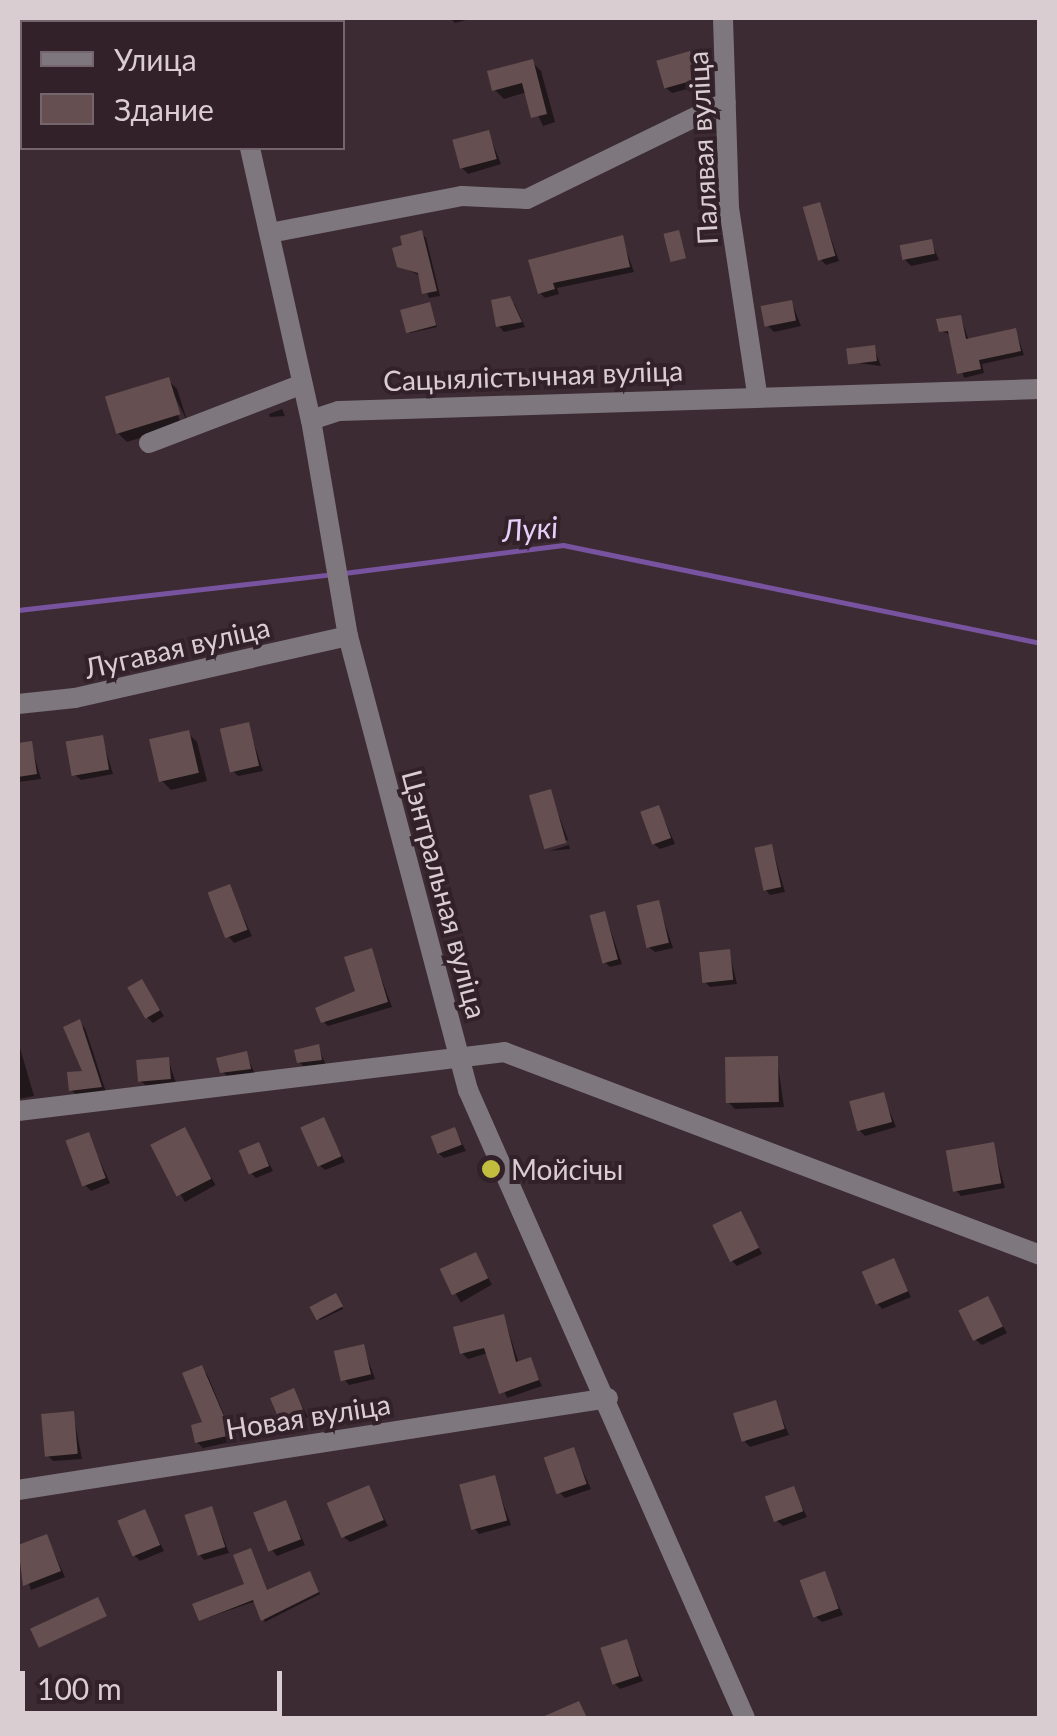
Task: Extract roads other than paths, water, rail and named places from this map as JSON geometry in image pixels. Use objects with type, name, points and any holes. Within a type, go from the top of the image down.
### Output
[{"type":"street","name":"Палявая вуліца","points":[[723,18],[728,208],[757,394]]},
{"type":"street","points":[[270,233],[462,196],[527,200],[726,102]]},
{"type":"street","points":[[250,150],[311,420]]},
{"type":"street","points":[[150,443],[300,384]]},
{"type":"street","name":"Сацыялістычная вуліца","points":[[311,420],[338,411],[757,394],[1040,389]]},
{"type":"street","name":"Цэнтральная вуліца","points":[[18,1111],[458,1054],[348,636],[311,420]]},
{"type":"street","name":"Лугавая вуліца","points":[[18,704],[75,698],[348,636]]},
{"type":"street","points":[[745,1718],[608,1398],[468,1090],[458,1054],[504,1052],[1040,1256]]},
{"type":"street","name":"Новая вуліца","points":[[18,1490],[608,1398]]},
{"type":"waterway","name":"Лукі","points":[[344,573],[563,545],[1040,643]]},
{"type":"waterway","name":"Лукі","points":[[18,610],[333,574]]},
{"type":"place","name":"Мойсічы","points":[[491,1169]]}]
